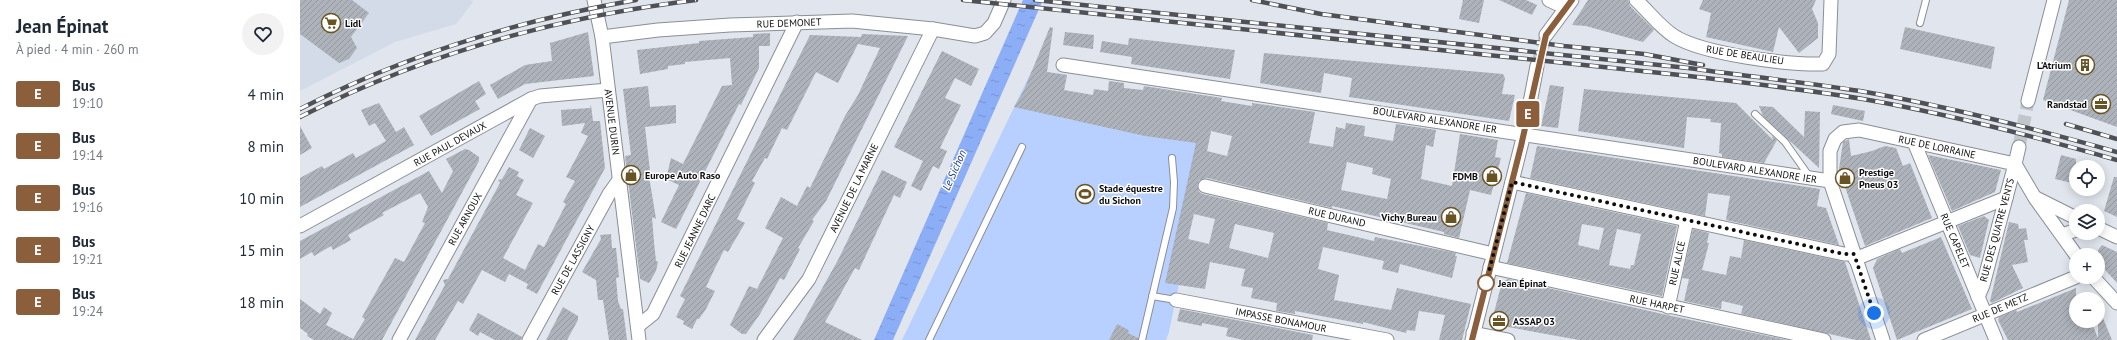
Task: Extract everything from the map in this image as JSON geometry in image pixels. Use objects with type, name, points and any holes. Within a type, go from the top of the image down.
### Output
[{"type":"street","name":"AVENUE DURIN","points":[[594,0],[602,37],[639,340]]},
{"type":"street","name":"RUE DEMONET","points":[[602,37],[658,30],[797,22],[852,21],[932,29],[975,36],[986,33],[994,23],[1004,0]]},
{"type":"street","name":"RUE DE BEAULIEU","points":[[1636,0],[1673,36],[1709,51],[1805,64],[1823,64],[1829,54],[1831,0]]},
{"type":"street","points":[[2028,101],[2054,0]]},
{"type":"street","name":"RUE JEANNE D'ARC","points":[[638,326],[654,314],[797,22]]},
{"type":"street","name":"AVENUE DE LA MARNE","points":[[764,340],[809,279],[932,29]]},
{"type":"street","name":"BOULEVARD ALEXANDRE IER","points":[[1063,64],[1830,181]]},
{"type":"street","points":[[1508,340],[1472,337],[1524,134],[1537,66]]},
{"type":"street","name":"RUE PAUL DEVAUX","points":[[300,226],[531,98],[608,90]]},
{"type":"street","name":"RUE ARNOUX","points":[[399,340],[531,98]]},
{"type":"street","name":"RUE DE LORRAINE","points":[[1830,181],[1830,151],[1835,139],[1843,132],[1859,130],[2015,164]]},
{"type":"street","name":"RUE CAPELET","points":[[1914,142],[1996,340]]},
{"type":"street","name":"RUE DES QUATRE VENTS","points":[[1978,297],[1983,285],[2015,164],[2018,146]]},
{"type":"street","points":[[2015,164],[2035,198],[2071,248]]},
{"type":"street","name":"RUE DE LASSIGNY","points":[[529,340],[609,194],[619,180]]},
{"type":"street","points":[[1830,181],[1854,257],[1883,340]]},
{"type":"street","points":[[1512,182],[1854,257],[2006,198]]},
{"type":"street","name":"RUE DURAND","points":[[1205,186],[1493,254]]},
{"type":"street","points":[[2035,198],[2069,215]]},
{"type":"street","name":"RUE ALICE","points":[[1668,307],[1686,220]]},
{"type":"street","points":[[2105,231],[2117,237]]},
{"type":"street","points":[[2062,235],[2069,232]]},
{"type":"street","name":"RUE HARPET","points":[[1490,267],[1824,340]]},
{"type":"street","name":"RUE DE METZ","points":[[1924,340],[2069,280]]},
{"type":"street","points":[[2099,284],[2117,303]]},
{"type":"street","name":"IMPASSE BONAMOUR","points":[[1176,300],[1365,338],[1387,340]]},
{"type":"lane","points":[[1920,23],[1926,0]]},
{"type":"lane","points":[[1755,114],[1785,142],[1811,179]]},
{"type":"lane","points":[[929,340],[1022,147]]},
{"type":"lane","points":[[1142,340],[1173,208],[1174,182],[1172,158]]},
{"type":"lane","points":[[1152,296],[1176,300]]},
{"type":"shaded area","points":[[300,0],[470,0],[473,2],[456,24],[395,42],[300,91]]},
{"type":"shaded area","name":"Stade équestre du Sichon","points":[[1032,70],[1067,75],[1059,117],[1071,120],[1211,131],[1169,332],[1166,340],[902,340]]},
{"type":"water","name":"Le Sichon","points":[[1023,0],[1043,0],[893,340],[874,340]]},
{"type":"building","name":"Lidl","points":[[300,0],[352,0],[369,13],[351,37],[357,48],[349,59],[339,63],[300,34]]},
{"type":"building","points":[[1463,0],[1484,0],[1479,23],[1459,19]]},
{"type":"building","points":[[1499,0],[1526,0],[1537,5],[1532,15]]},
{"type":"building","points":[[1588,0],[1628,0],[1630,6],[1654,30],[1643,42],[1586,26],[1572,25]]},
{"type":"building","points":[[1703,0],[1816,0],[1812,9],[1818,23],[1818,38],[1799,53],[1779,27],[1773,52],[1706,37],[1711,13],[1699,9]]},
{"type":"building","name":"L'Atrium","points":[[2069,0],[2117,0],[2117,127],[2043,100]]},
{"type":"building","points":[[1050,27],[1053,28],[1047,72],[1067,75],[1064,90],[1093,95],[1094,89],[1108,91],[1109,81],[1124,83],[1124,88],[1143,90],[1144,86],[1222,98],[1221,101],[1252,106],[1252,103],[1315,112],[1309,143],[1333,147],[1336,127],[1345,129],[1346,123],[1365,126],[1364,136],[1393,141],[1396,124],[1436,130],[1433,147],[1426,145],[1421,179],[1452,186],[1460,134],[1498,140],[1495,157],[1501,158],[1491,195],[1470,190],[1459,238],[1444,234],[1444,232],[1332,206],[1332,208],[1207,178],[1199,180],[1197,185],[1199,192],[1203,194],[1328,223],[1327,230],[1374,241],[1375,237],[1456,253],[1455,256],[1457,256],[1452,278],[1400,264],[1398,273],[1382,269],[1384,261],[1323,247],[1318,269],[1339,275],[1334,300],[1391,310],[1397,288],[1471,304],[1462,340],[1439,340],[1445,315],[1419,311],[1415,331],[1407,330],[1406,333],[1363,322],[1363,324],[1295,311],[1295,314],[1276,311],[1277,303],[1251,298],[1253,288],[1241,286],[1245,269],[1210,262],[1205,289],[1165,283],[1196,143],[1145,136],[1014,107],[1024,90]],"holes":[[[1211,131],[1232,136],[1227,156],[1207,151]],[[1347,162],[1373,168],[1372,174],[1391,179],[1387,199],[1341,190]],[[1194,214],[1215,219],[1209,244],[1188,239]],[[1235,224],[1274,233],[1268,258],[1229,248]]]},
{"type":"building","points":[[1905,27],[1995,47],[1991,69],[1900,49]]},
{"type":"building","points":[[588,32],[594,76],[525,84],[498,99],[490,85],[525,65],[552,61],[550,43]]},
{"type":"building","points":[[1065,32],[1094,35],[1093,49],[1063,45]]},
{"type":"building","points":[[770,33],[770,46],[759,46],[759,68],[741,105],[739,104],[676,229],[661,222],[679,185],[666,179],[671,158],[683,164],[722,86],[732,85],[730,58],[685,62],[685,64],[668,66],[668,69],[640,74],[637,50],[699,43],[699,41],[753,37],[753,34]]},
{"type":"building","points":[[862,34],[908,36],[826,201],[812,220],[814,221],[798,248],[800,249],[784,280],[780,278],[760,314],[746,334],[742,334],[730,325],[749,286],[757,289],[783,238],[765,228],[781,197],[797,206],[807,186],[810,188],[845,116],[858,95],[880,48],[858,44],[838,83],[816,72],[787,130],[782,128],[767,159],[765,158],[752,181],[755,183],[737,219],[745,223],[728,252],[724,250],[706,287],[715,291],[706,309],[699,319],[697,319],[692,329],[683,324],[684,321],[676,317],[685,299],[680,296],[810,35],[861,37]]},
{"type":"building","points":[[1129,38],[1235,50],[1230,79],[1131,64],[1132,57],[1100,52],[1102,41],[1128,45]]},
{"type":"building","points":[[942,51],[979,69],[971,86],[955,78],[945,98],[961,105],[940,148],[947,151],[939,169],[933,166],[921,191],[911,186],[923,161],[894,147]]},
{"type":"building","points":[[1264,53],[1503,74],[1505,78],[1502,94],[1515,95],[1509,121],[1349,97],[1352,78],[1324,73],[1321,93],[1260,83]]},
{"type":"building","points":[[479,81],[486,94],[475,101],[480,109],[431,136],[419,116]]},
{"type":"building","points":[[1550,85],[1564,87],[1558,128],[1541,126]]},
{"type":"building","points":[[648,86],[650,107],[676,105],[676,123],[645,127],[650,171],[648,170],[656,219],[652,217],[656,261],[658,262],[656,271],[649,283],[640,279],[625,156],[631,155],[623,89]]},
{"type":"building","points":[[1584,89],[1736,103],[1773,140],[1772,136],[1777,140],[1764,163],[1722,157],[1722,154],[1719,153],[1721,123],[1710,122],[1711,119],[1687,117],[1684,148],[1578,131]]},
{"type":"building","points":[[379,103],[396,132],[404,127],[414,145],[300,207],[300,178],[322,166],[324,169],[353,153],[356,158],[386,141],[375,123],[369,126],[361,110]]},
{"type":"building","points":[[591,105],[593,121],[600,121],[605,168],[537,294],[526,288],[528,284],[509,274],[505,282],[482,270],[463,304],[458,301],[435,340],[415,340],[445,285],[443,280],[448,279],[500,183],[498,180],[502,179],[509,167],[519,172],[517,176],[524,180],[516,195],[533,203],[503,258],[525,270],[538,244],[544,247],[566,204],[563,202],[575,181],[566,177],[588,136],[581,133],[585,123],[562,126],[561,110],[590,108]]},
{"type":"building","points":[[1833,105],[1865,111],[1863,121],[1831,114]]},
{"type":"building","points":[[1759,106],[1773,107],[1804,137],[1805,111],[1820,112],[1819,168],[1763,116]]},
{"type":"building","points":[[300,126],[312,148],[300,155]]},
{"type":"building","points":[[530,128],[545,136],[533,158],[519,150]]},
{"type":"building","points":[[1849,139],[1851,156],[1885,146],[1896,148],[1903,166],[1910,163],[1932,218],[1865,246],[1839,169],[1843,142]]},
{"type":"building","points":[[1537,146],[1820,189],[1817,206],[1826,208],[1839,245],[1726,220],[1730,196],[1708,193],[1705,216],[1530,178]]},
{"type":"building","points":[[465,149],[479,157],[479,161],[382,340],[314,340],[307,336],[308,334],[300,328],[300,299],[320,314],[324,307],[332,313],[326,325],[353,339],[365,319],[362,317],[395,258],[404,262],[425,223],[422,222],[428,207],[420,193],[382,213],[384,215],[348,235],[351,240],[333,250],[331,246],[314,256],[312,252],[300,259],[300,241],[429,171],[442,193],[453,171],[446,159]]},
{"type":"building","points":[[1928,155],[2001,170],[1995,192],[1952,211]]},
{"type":"building","points":[[2061,155],[2076,159],[2069,160],[2069,182],[2055,179]]},
{"type":"building","points":[[882,170],[907,182],[900,198],[894,195],[859,270],[855,268],[825,322],[862,340],[793,340],[838,260]]},
{"type":"building","points":[[2114,177],[2117,177],[2117,217],[2105,211]]},
{"type":"building","points":[[1526,193],[1677,226],[1662,296],[1507,263]],"holes":[[[1582,224],[1604,228],[1599,250],[1578,245]],[[1617,229],[1641,234],[1634,265],[1631,265],[1630,269],[1609,265]]]},
{"type":"building","points":[[1984,216],[1989,220],[1980,258],[1970,255],[1958,226]]},
{"type":"building","points":[[2009,222],[2018,224],[2019,229],[2026,228],[2028,240],[2024,240],[2028,262],[2012,265],[2023,288],[1992,303],[1990,301]]},
{"type":"building","points":[[1693,229],[1709,233],[1707,243],[1709,243],[1702,270],[1726,275],[1730,256],[1741,258],[1744,240],[1845,262],[1871,340],[1856,340],[1741,314],[1743,306],[1722,301],[1721,309],[1684,301],[1689,279],[1682,278]]},
{"type":"building","points":[[611,234],[612,248],[616,248],[619,277],[616,278],[618,301],[621,309],[623,309],[627,340],[609,340],[603,300],[598,300],[596,280],[582,272],[601,239],[600,235]]},
{"type":"building","points":[[1941,237],[1972,309],[1897,340],[1873,268],[1877,259],[1900,249],[1902,253]]},
{"type":"building","points":[[2102,245],[2117,252],[2117,283],[2105,270],[2105,248],[2100,248]]},
{"type":"building","points":[[1508,279],[1667,315],[1787,340],[1579,340],[1491,324],[1502,282]]},
{"type":"building","points":[[2076,288],[2076,292],[2069,292],[2069,328],[2094,328],[2098,338],[2098,328],[2105,328],[2105,323],[2112,340],[2008,340],[1998,320],[1999,317],[2016,310],[2017,312]]},
{"type":"building","points":[[563,307],[578,316],[578,320],[567,340],[546,340]]},
{"type":"building","points":[[1180,309],[1313,335],[1312,340],[1243,340],[1226,336],[1228,328],[1202,323],[1202,326],[1177,321]]},
{"type":"building","points":[[478,313],[522,337],[521,340],[495,340],[480,332],[478,336],[469,330]]},
{"type":"building","points":[[1117,324],[1127,329],[1129,331],[1128,333],[1138,338],[1138,340],[1109,340]]},
{"type":"tunnel","points":[[1537,66],[1546,35]]},
{"type":"tunnel","points":[[2019,147],[2028,101]]},
{"type":"railway","points":[[300,109],[380,72],[464,42],[549,18],[636,0]]},
{"type":"railway","points":[[300,117],[394,75],[492,41],[593,17],[644,7],[696,0]]},
{"type":"railway","points":[[963,0],[1680,75],[1817,92],[1895,105],[1959,119],[2022,134],[2117,160]]},
{"type":"railway","points":[[1035,0],[1688,68],[1860,91],[2021,126],[2117,152]]},
{"type":"railway","points":[[1252,0],[1321,14],[1564,46],[1644,54],[1703,65]]},
{"type":"railway","points":[[2066,124],[2117,139]]},
{"type":"bus line","name":"E","points":[[1472,340],[1521,146],[1537,66],[1546,35],[1572,0]]},
{"type":"place","name":"Lidl","points":[[331,23]]},
{"type":"place","name":"L'Atrium","points":[[2085,65]]},
{"type":"place","name":"Randstad","points":[[2101,104]]},
{"type":"place","name":"Europe Auto Raso","points":[[631,175]]},
{"type":"place","name":"FDMB","points":[[1492,176]]},
{"type":"place","name":"Prestige Pneus 03","points":[[1845,178]]},
{"type":"place","name":"Stade équestre du Sichon","points":[[1085,194]]},
{"type":"place","name":"Vichy Bureau","points":[[1451,217]]},
{"type":"place","name":"Jean Épinat","points":[[1486,283]]},
{"type":"place","name":"ASSAP 03","points":[[1499,321]]},
{"type":"route","points":[[1486,283],[1512,182],[1844,254],[1854,254],[1874,313]]}]
